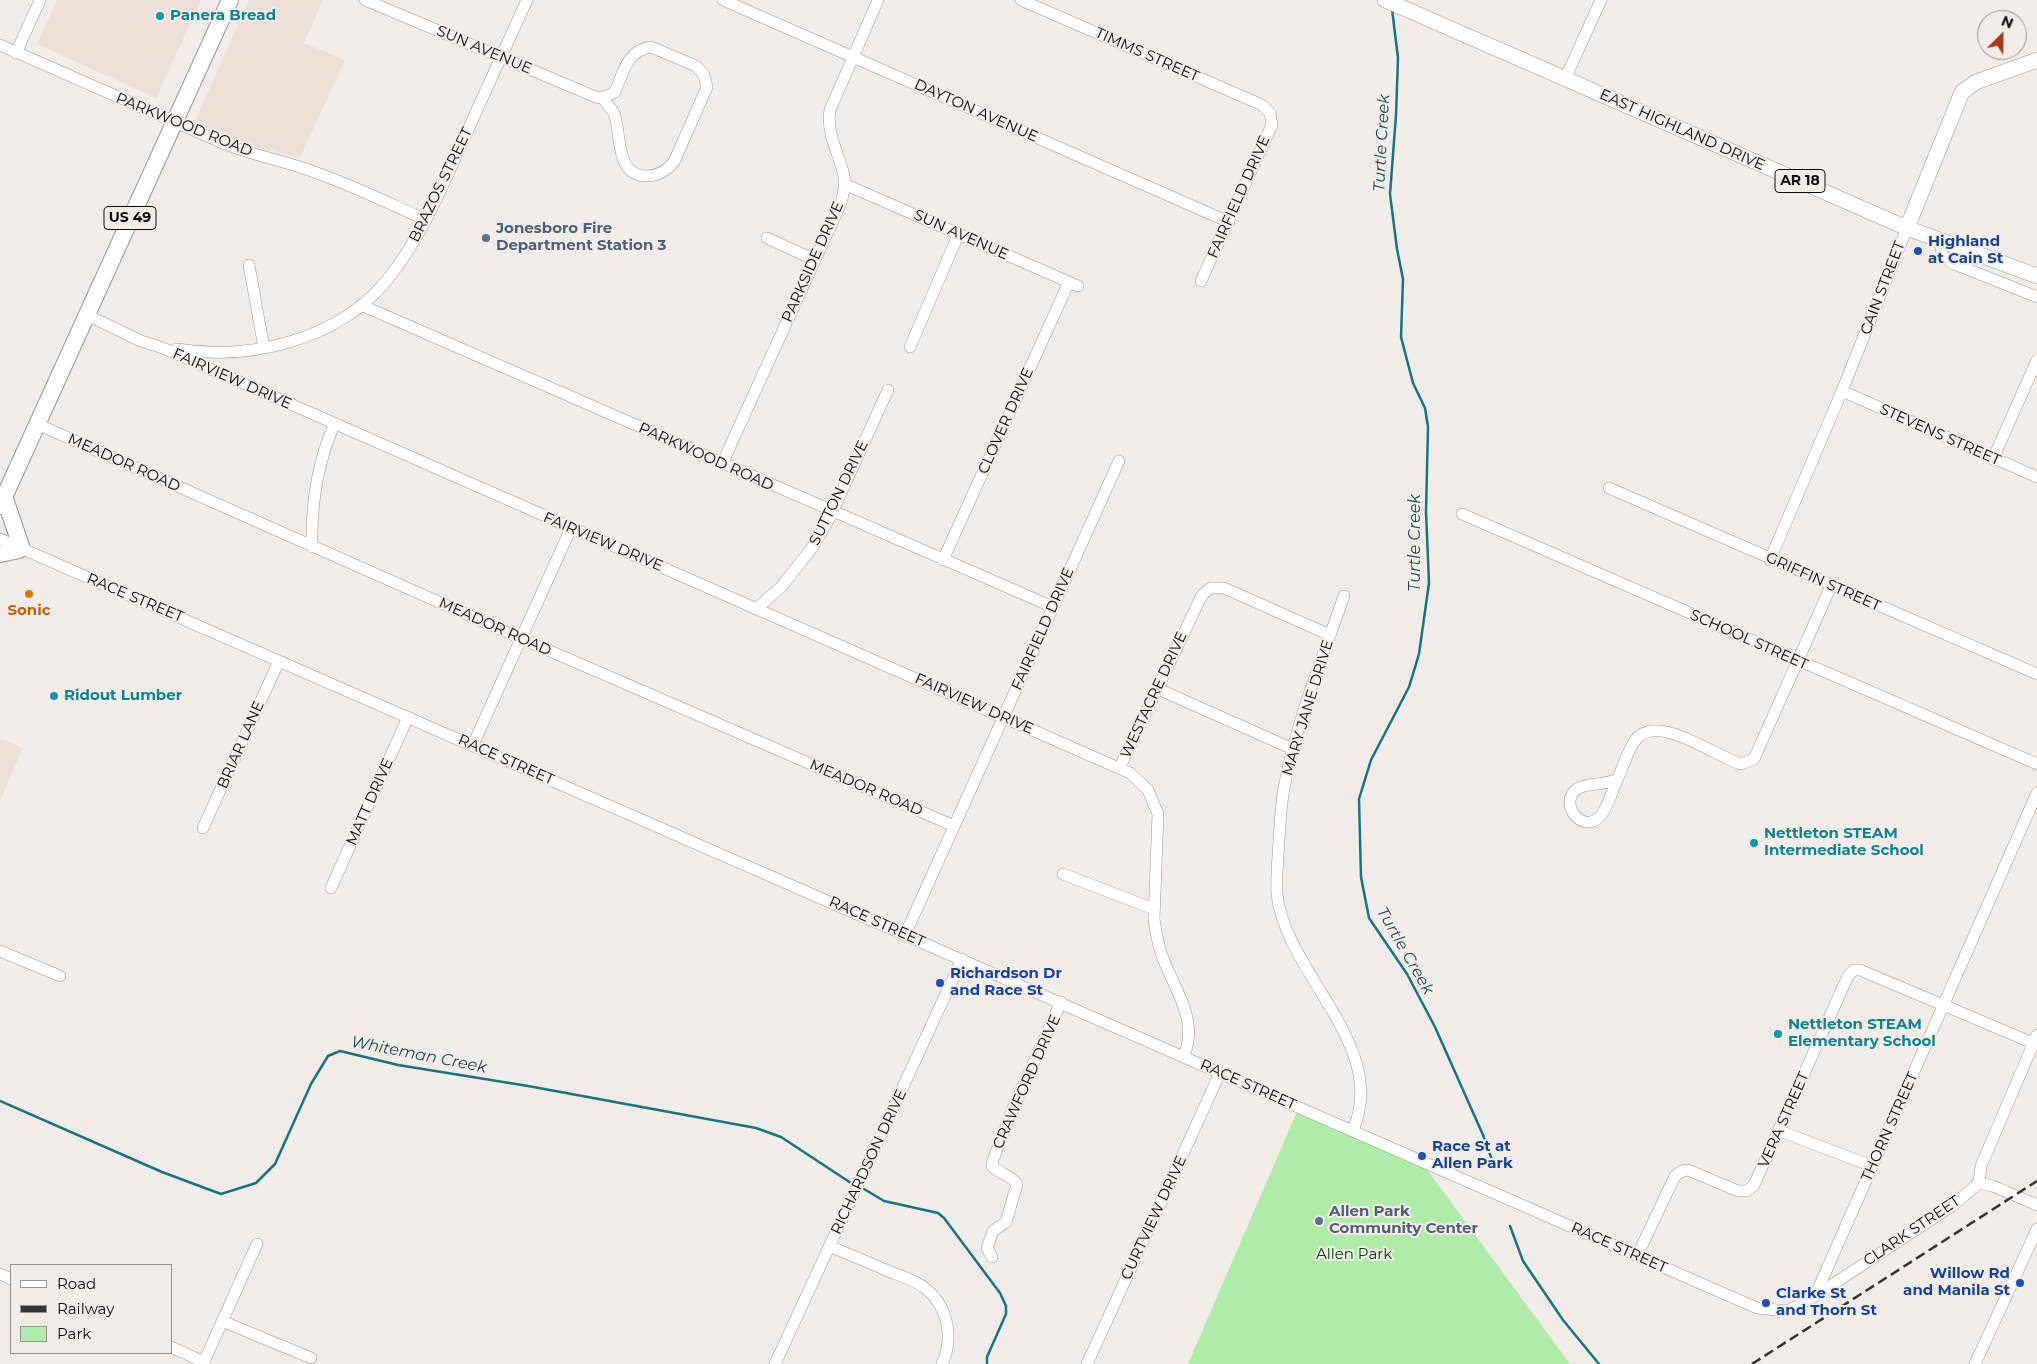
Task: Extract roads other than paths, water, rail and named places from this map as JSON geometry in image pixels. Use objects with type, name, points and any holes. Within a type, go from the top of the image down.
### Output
[{"type":"highway","name":"US 49","points":[[1,500],[230,0]]},
{"type":"highway","points":[[0,554],[21,548],[1,500]]},
{"type":"main road","name":"EAST HIGHLAND DRIVE","points":[[1385,0],[1906,228],[2037,276]]},
{"type":"main road","name":"CAIN STREET","points":[[1906,228],[1962,92],[1976,82],[2037,60]]},
{"type":"street","points":[[16,53],[40,0]]},
{"type":"street","name":"SUN AVENUE","points":[[364,0],[502,56],[598,98],[604,97]]},
{"type":"street","name":"BRAZOS STREET","points":[[163,348],[210,353],[233,353],[264,348],[311,334],[361,305],[387,280],[412,245],[426,220],[527,0]]},
{"type":"street","name":"DAYTON AVENUE","points":[[723,0],[1229,222]]},
{"type":"street","name":"PARKSIDE DRIVE","points":[[722,464],[841,203],[844,184],[828,120],[830,110],[878,0]]},
{"type":"street","name":"TIMMS STREET","points":[[1021,0],[1262,105],[1270,112]]},
{"type":"street","points":[[1566,79],[1601,0]]},
{"type":"street","name":"PARKWOOD ROAD","points":[[0,45],[247,153],[317,172],[426,220]]},
{"type":"street","points":[[642,48],[656,48],[696,66],[706,80],[706,90],[674,162],[668,169],[654,176],[637,174],[623,160],[614,114],[604,101],[604,97],[615,92],[630,57],[642,48]]},
{"type":"street","name":"FAIRFIELD DRIVE","points":[[1201,281],[1272,125],[1270,112]]},
{"type":"street","name":"SUN AVENUE","points":[[844,184],[1073,284]]},
{"type":"street","name":"CAIN STREET","points":[[1770,560],[1842,391],[1906,228]]},
{"type":"street","points":[[910,347],[959,234]]},
{"type":"street","points":[[766,238],[815,260]]},
{"type":"street","points":[[1941,241],[1942,255],[1954,264],[2037,298]]},
{"type":"street","points":[[249,265],[264,348]]},
{"type":"street","name":"CLOVER DRIVE","points":[[943,560],[1073,284]]},
{"type":"street","name":"PARKWOOD ROAD","points":[[361,305],[1052,607]]},
{"type":"street","name":"FAIRVIEW DRIVE","points":[[87,314],[141,341],[163,348],[570,528],[1120,767]]},
{"type":"street","points":[[1993,459],[2037,360]]},
{"type":"street","name":"SUTTON DRIVE","points":[[756,609],[781,587],[812,548],[832,511],[888,390]]},
{"type":"street","name":"STEVENS STREET","points":[[1842,391],[2037,477]]},
{"type":"street","name":"MEADOR ROAD","points":[[37,424],[312,547],[954,826]]},
{"type":"street","points":[[312,547],[313,505],[319,466],[334,424]]},
{"type":"street","name":"FAIRFIELD DRIVE","points":[[905,934],[1119,460]]},
{"type":"street","name":"GRIFFIN STREET","points":[[1609,488],[1770,560],[2037,674]]},
{"type":"street","name":"SCHOOL STREET","points":[[1462,514],[2037,764]]},
{"type":"street","points":[[472,745],[570,528]]},
{"type":"street","name":"RACE STREET","points":[[0,539],[1061,1002],[1753,1307]]},
{"type":"street","points":[[1618,778],[1604,785],[1588,786],[1576,790],[1571,797],[1570,806],[1575,817],[1585,822],[1594,821],[1603,813],[1634,742],[1650,730],[1667,731],[1735,762],[1747,763],[1756,757],[1831,586]]},
{"type":"street","name":"WESTACRE DRIVE","points":[[1184,1056],[1190,1037],[1189,1022],[1166,966],[1156,934],[1154,909],[1158,814],[1151,796],[1140,780],[1120,767],[1202,594],[1211,588],[1224,588],[1330,635]]},
{"type":"street","name":"MARY JANE DRIVE","points":[[1344,596],[1293,749],[1281,809],[1276,883],[1280,911],[1294,947],[1334,1014],[1361,1077],[1360,1109],[1353,1130]]},
{"type":"street","name":"BRIAR LANE","points":[[204,828],[279,661]]},
{"type":"street","points":[[1158,689],[1293,749]]},
{"type":"street","name":"MATT DRIVE","points":[[331,888],[408,717]]},
{"type":"street","name":"THORN STREET","points":[[1815,1296],[2037,793]]},
{"type":"street","points":[[1063,874],[1154,909]]},
{"type":"street","points":[[0,951],[60,976]]},
{"type":"street","name":"RICHARDSON DRIVE","points":[[775,1364],[962,959]]},
{"type":"street","name":"VERA STREET","points":[[1637,1256],[1675,1176],[1682,1170],[1688,1170],[1738,1191],[1747,1191],[1754,1185],[1852,972],[1860,970],[2035,1039]]},
{"type":"street","name":"CRAWFORD DRIVE","points":[[992,1257],[987,1248],[993,1231],[1006,1222],[1017,1184],[1011,1177],[996,1170],[992,1166],[993,1160],[1013,1108],[1061,1002]]},
{"type":"street","points":[[2035,1039],[1981,1166],[1979,1183],[1994,1186],[2037,1205]]},
{"type":"street","name":"CURTVIEW DRIVE","points":[[1087,1364],[1220,1073]]},
{"type":"street","points":[[1780,1131],[1872,1166]]},
{"type":"street","name":"CLARK STREET","points":[[1753,1307],[1787,1310],[1815,1296],[1952,1206],[1979,1183]]},
{"type":"street","points":[[1975,1364],[2037,1229]]},
{"type":"street","points":[[172,1348],[203,1363],[257,1244]]},
{"type":"street","points":[[829,1246],[918,1283],[930,1293],[939,1305],[947,1325],[948,1347],[942,1364]]},
{"type":"street","points":[[222,1321],[310,1358]]},
{"type":"waterway","name":"Turtle Creek","points":[[1392,9],[1398,58],[1390,194],[1403,279],[1401,337],[1413,383],[1425,408],[1428,427],[1426,512],[1429,583],[1419,654],[1409,687],[1371,760],[1359,799],[1361,877],[1369,918],[1407,974],[1435,1027],[1483,1135],[1495,1168]]},
{"type":"waterway","name":"Whiteman Creek","points":[[0,1101],[162,1172],[221,1194],[256,1183],[275,1164],[311,1084],[328,1056],[340,1051],[398,1065],[528,1086],[756,1128],[781,1137],[851,1183]]},
{"type":"waterway","name":"Whiteman Creek","points":[[864,1189],[884,1201],[938,1213],[944,1218],[1000,1293],[1006,1306],[1006,1314],[987,1357],[987,1364]]},
{"type":"waterway","name":"Turtle Creek","points":[[1510,1226],[1523,1261],[1563,1320],[1599,1364]]},
{"type":"railway","points":[[1752,1364],[2037,1181]]},
{"type":"place","name":"Panera Bread","points":[[160,16]]},
{"type":"place","name":"Jonesboro Fire Department Station 3","points":[[486,238]]},
{"type":"place","name":"Highland at Cain St","points":[[1918,251]]},
{"type":"place","name":"Sonic","points":[[29,594]]},
{"type":"place","name":"Ridout Lumber","points":[[54,696]]},
{"type":"place","name":"Nettleton STEAM Intermediate School","points":[[1754,843]]},
{"type":"place","name":"Richardson Dr and Race St","points":[[940,983]]},
{"type":"place","name":"Nettleton STEAM Elementary School","points":[[1778,1034]]},
{"type":"place","name":"Race St at Allen Park","points":[[1422,1156]]},
{"type":"place","name":"Allen Park Community Center","points":[[1319,1221]]},
{"type":"place","name":"Willow Rd and Manila St","points":[[2020,1283]]},
{"type":"place","name":"Clarke St and Thorn St","points":[[1766,1303]]},
{"type":"park label","name":"Allen Park","points":[[1354,1255]]}]
